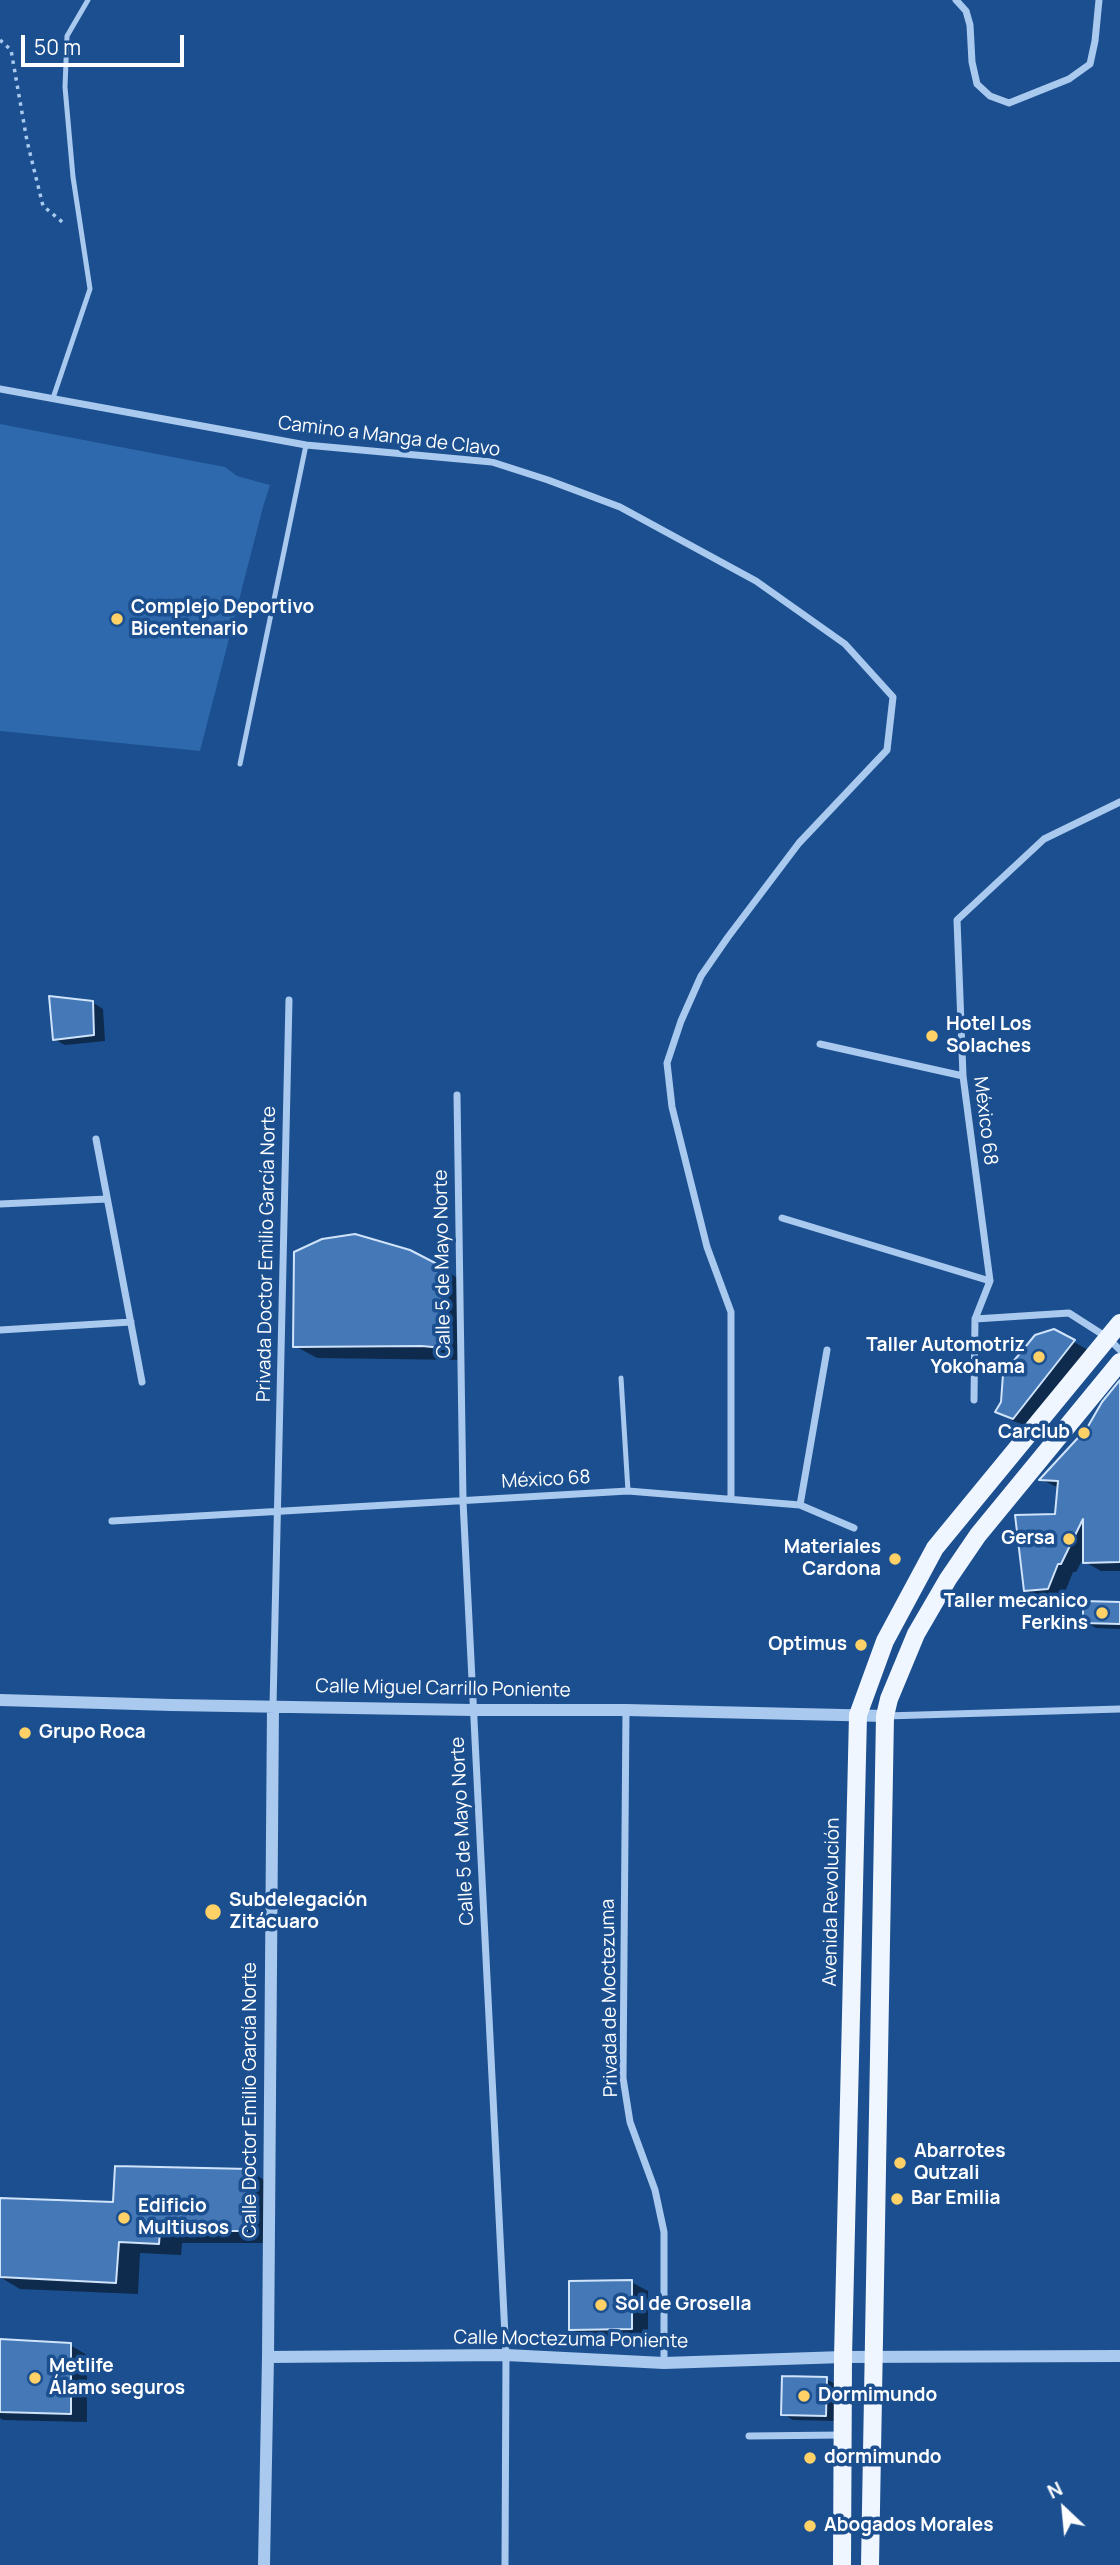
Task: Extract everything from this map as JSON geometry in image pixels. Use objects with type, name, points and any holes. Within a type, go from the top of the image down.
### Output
[{"type":"main road","name":"Avenida Revolución","points":[[842,2565],[843,2357],[858,1715],[885,1640],[935,1548],[1114,1344],[1120,1323]]},
{"type":"main road","points":[[870,2565],[885,1716],[889,1699],[916,1634],[948,1579],[978,1535],[1120,1362]]},
{"type":"street","points":[[956,0],[965,11],[970,25],[972,62],[977,84],[990,96],[1009,103],[1069,79],[1090,64],[1099,0]]},
{"type":"street","name":"Camino a Manga de Clavo","points":[[0,389],[306,445],[492,462],[620,508],[756,581],[845,644],[893,697],[887,750],[799,843],[728,937],[701,976],[681,1021],[667,1063],[672,1107],[701,1224],[731,1312],[731,1499]]},
{"type":"street","name":"México 68","points":[[974,1400],[975,1319],[989,1281],[963,1076],[957,920],[1044,839],[1120,802]]},
{"type":"street","name":"Privada Doctor Emilio García Norte","points":[[277,1510],[289,1000]]},
{"type":"street","points":[[820,1044],[963,1076]]},
{"type":"street","name":"Calle 5 de Mayo Norte","points":[[457,1095],[463,1501],[506,2356],[505,2565]]},
{"type":"street","points":[[96,1139],[142,1382]]},
{"type":"street","points":[[0,1204],[107,1199]]},
{"type":"street","points":[[782,1218],[989,1281]]},
{"type":"street","points":[[975,1319],[1069,1313],[1114,1344]]},
{"type":"street","points":[[0,1330],[131,1322]]},
{"type":"street","points":[[800,1505],[827,1350]]},
{"type":"street","name":"México 68","points":[[112,1521],[628,1491],[800,1505],[854,1528]]},
{"type":"street","name":"Calle Doctor Emilio García Norte","points":[[264,2565],[277,1510]]},
{"type":"street","name":"Calle Miguel Carrillo Poniente","points":[[0,1700],[885,1716]]},
{"type":"street","points":[[885,1716],[1120,1709]]},
{"type":"street","name":"Privada de Moctezuma","points":[[626,1710],[623,2078],[630,2122],[655,2190],[664,2232],[664,2363]]},
{"type":"street","name":"Calle Moctezuma Poniente","points":[[268,2357],[506,2356],[664,2363],[843,2357],[1120,2356]]},
{"type":"street","points":[[749,2436],[843,2435]]},
{"type":"lane","points":[[53,398],[90,289],[73,177],[65,87],[67,36],[88,0]]},
{"type":"lane","points":[[240,764],[306,445]]},
{"type":"lane","points":[[621,1378],[628,1491]]},
{"type":"path","points":[[0,40],[11,50],[27,141],[43,206],[84,239]]},
{"type":"shaded area","name":"Complejo Deportivo Bicentenario","points":[[0,424],[225,467],[237,476],[270,485],[200,751],[0,731]]},
{"type":"building","points":[[49,996],[93,1001],[94,1035],[53,1040]]},
{"type":"building","points":[[355,1234],[410,1250],[441,1266],[442,1348],[293,1347],[294,1252],[322,1239]]},
{"type":"building","name":"Taller Automotriz Yokohama","points":[[1054,1329],[1075,1340],[1013,1419],[995,1412],[1001,1402],[1003,1374],[1035,1335]]},
{"type":"building","points":[[1120,1380],[1120,1562],[1083,1563],[1083,1519],[1061,1564],[1058,1564],[1048,1589],[1024,1591],[1015,1515],[1055,1514],[1058,1481],[1039,1480],[1087,1428],[1102,1402]]},
{"type":"building","name":"Taller mecanico Ferkins","points":[[1083,1601],[1120,1602],[1120,1624],[1083,1623]]},
{"type":"building","name":"Edificio Multiusos","points":[[115,2166],[249,2169],[247,2231],[160,2231],[159,2244],[119,2242],[116,2283],[0,2277],[0,2198],[113,2202]]},
{"type":"building","name":"Sol de Grosella","points":[[632,2280],[632,2329],[569,2330],[569,2281]]},
{"type":"building","name":"Metlife Álamo seguros","points":[[0,2339],[71,2343],[71,2414],[0,2412]]},
{"type":"building","name":"Dormimundo","points":[[782,2376],[827,2377],[826,2416],[781,2415]]},
{"type":"place","name":"Complejo Deportivo Bicentenario","points":[[117,619]]},
{"type":"place","name":"Hotel Los Solaches","points":[[932,1036]]},
{"type":"place","name":"Taller Automotriz Yokohama","points":[[1039,1357]]},
{"type":"place","name":"Carclub","points":[[1084,1433]]},
{"type":"place","name":"Gersa","points":[[1069,1539]]},
{"type":"place","name":"Materiales Cardona","points":[[895,1559]]},
{"type":"place","name":"Taller mecanico Ferkins","points":[[1102,1613]]},
{"type":"place","name":"Optimus","points":[[861,1645]]},
{"type":"place","name":"Grupo Roca","points":[[25,1733]]},
{"type":"place","name":"Subdelegación Zitácuaro","points":[[213,1912]]},
{"type":"place","name":"Abarrotes Qutzali","points":[[900,2163]]},
{"type":"place","name":"Bar Emilia","points":[[897,2199]]},
{"type":"place","name":"Edificio Multiusos","points":[[124,2218]]},
{"type":"place","name":"Sol de Grosella","points":[[601,2305]]},
{"type":"place","name":"Metlife Álamo seguros","points":[[35,2378]]},
{"type":"place","name":"Dormimundo","points":[[804,2396]]},
{"type":"place","name":"dormimundo","points":[[810,2458]]},
{"type":"place","name":"Abogados Morales","points":[[810,2526]]}]
